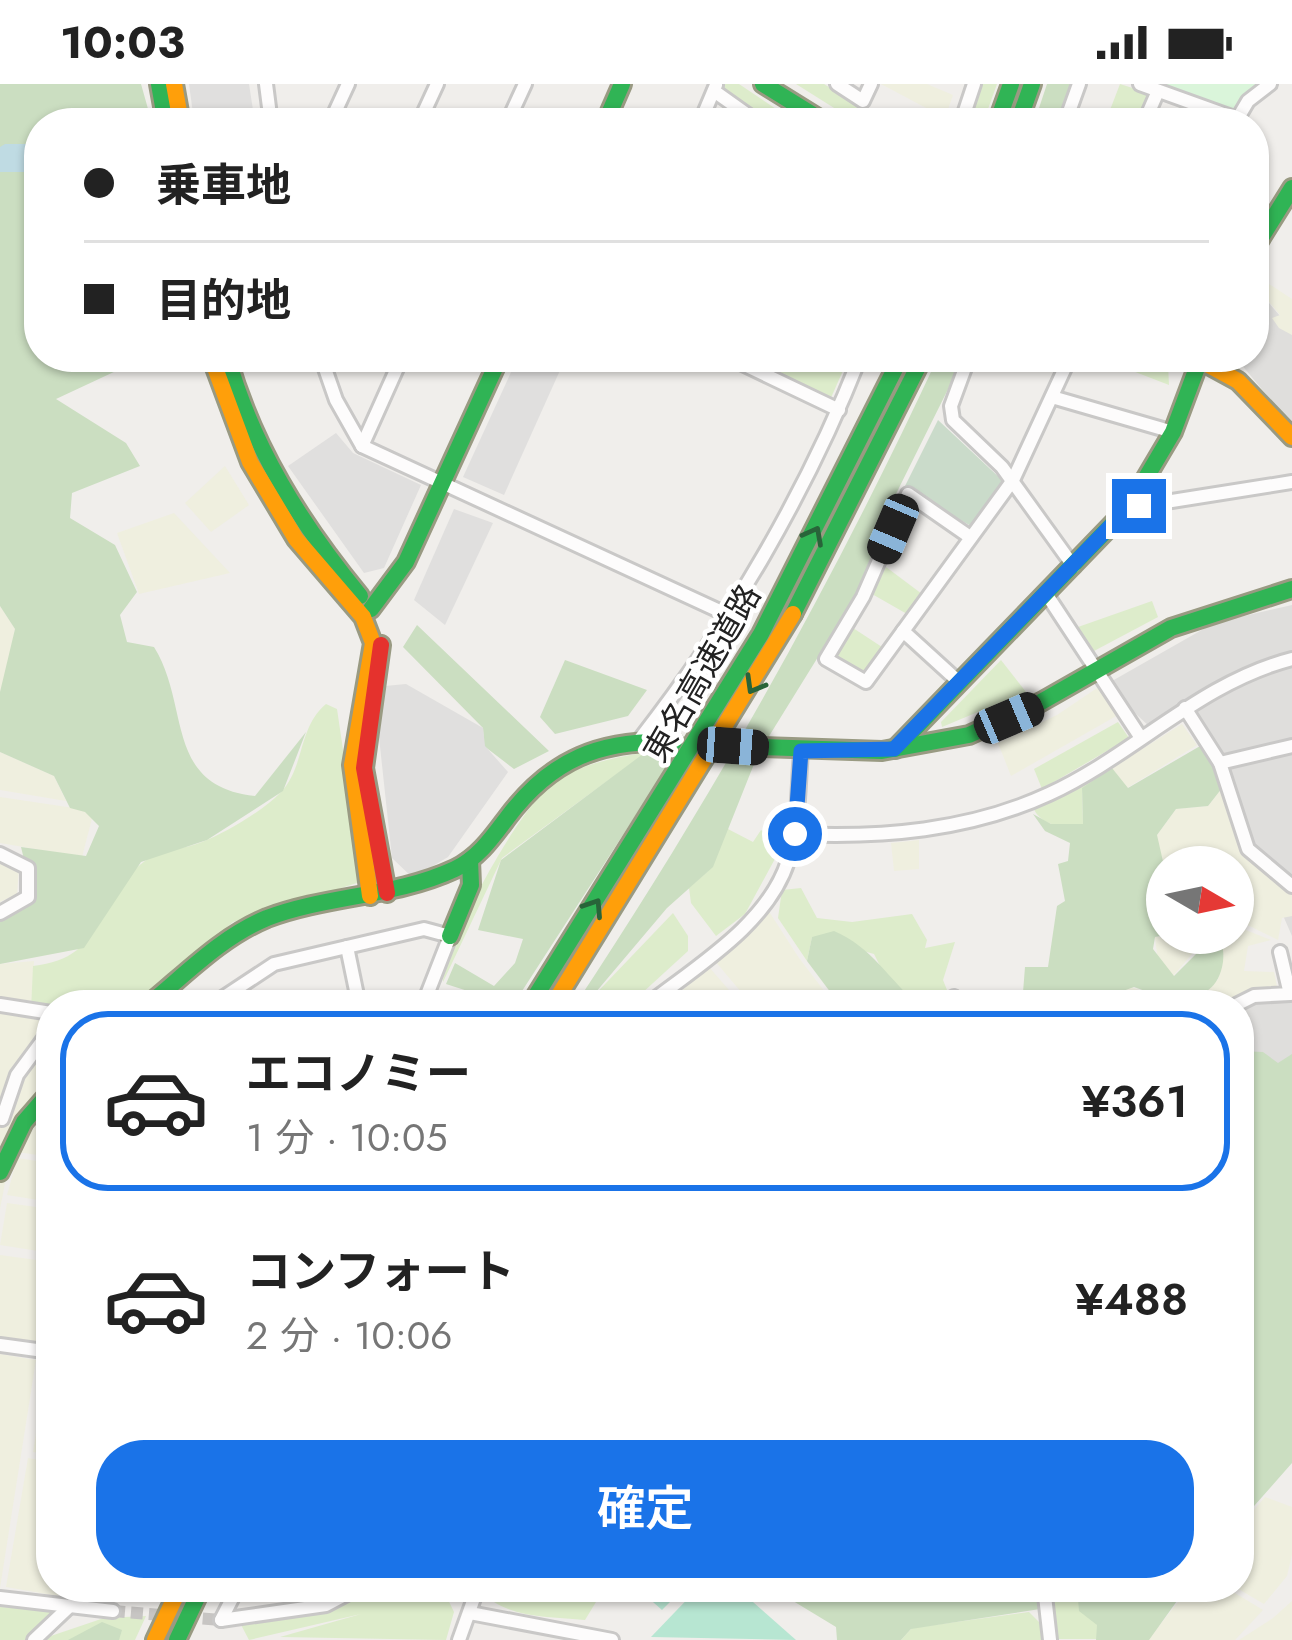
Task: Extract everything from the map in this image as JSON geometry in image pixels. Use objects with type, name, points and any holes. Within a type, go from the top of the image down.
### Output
[{"type":"main road","points":[[764,84],[802,108]]},
{"type":"main road","points":[[1269,228],[1289,199]]},
{"type":"main road","points":[[217,372],[250,462],[296,539],[363,617],[373,643],[352,765],[378,895]]},
{"type":"main road","points":[[232,372],[253,433],[304,529],[371,609],[382,635],[364,768],[378,895]]},
{"type":"main road","points":[[371,609],[393,586],[493,372]]},
{"type":"main road","name":"東名高速道路","points":[[539,990],[761,634],[893,372]]},
{"type":"main road","name":"東名高速道路","points":[[562,990],[778,644],[915,372]]},
{"type":"main road","points":[[894,749],[1128,508],[1174,432],[1193,372]]},
{"type":"main road","points":[[1221,372],[1238,382],[1292,437]]},
{"type":"main road","points":[[733,746],[801,751],[894,749],[967,736],[1052,700],[1096,671],[1231,602],[1292,589]]},
{"type":"main road","points":[[167,990],[242,930],[378,895],[470,860],[529,787],[562,758],[596,743],[674,742]]},
{"type":"main road","points":[[450,936],[471,885],[470,860]]},
{"type":"main road","points":[[0,1172],[24,1122],[36,1108]]},
{"type":"main road","points":[[155,1640],[173,1602]]},
{"type":"main road","points":[[176,1640],[195,1602]]},
{"type":"street","points":[[838,84],[863,101],[871,84]]},
{"type":"street","points":[[1140,84],[1202,108]]},
{"type":"street","points":[[1244,108],[1270,84]]},
{"type":"street","points":[[715,87],[741,108]]},
{"type":"street","points":[[1151,108],[1158,91]]},
{"type":"street","points":[[326,372],[335,400],[362,446],[726,614]]},
{"type":"street","points":[[362,446],[395,372]]},
{"type":"street","points":[[771,372],[839,410]]},
{"type":"street","points":[[640,739],[697,666],[839,410],[854,372]]},
{"type":"street","points":[[963,372],[951,406],[953,420],[1013,480],[1074,567]]},
{"type":"street","points":[[970,537],[908,494],[863,597],[826,659],[866,682],[1013,480],[1063,372]]},
{"type":"street","points":[[1052,398],[1174,432]]},
{"type":"street","points":[[1128,508],[1292,482]]},
{"type":"street","points":[[1046,595],[1139,735]]},
{"type":"street","points":[[903,631],[959,682]]},
{"type":"street","points":[[795,834],[868,837],[992,815],[1050,794],[1185,708],[1292,659]]},
{"type":"street","points":[[1185,708],[1220,763],[1249,849],[1292,886]]},
{"type":"street","points":[[1220,763],[1292,746]]},
{"type":"street","points":[[665,990],[762,908],[787,864],[795,834],[801,751]]},
{"type":"street","points":[[0,854],[28,868],[28,897],[0,913]]},
{"type":"street","points":[[235,990],[274,964],[424,929],[450,936],[429,990]]},
{"type":"street","points":[[346,947],[356,990]]},
{"type":"street","points":[[1254,996],[1291,992],[1280,952]]},
{"type":"street","points":[[0,1005],[36,1011]]},
{"type":"street","points":[[24,1122],[1,1119],[17,1075],[36,1049]]},
{"type":"street","points":[[0,1345],[36,1350]]},
{"type":"street","points":[[0,1598],[36,1602]]},
{"type":"street","points":[[37,1602],[113,1611]]},
{"type":"street","points":[[34,1640],[77,1602]]},
{"type":"street","points":[[230,1602],[221,1620],[332,1602]]},
{"type":"street","points":[[459,1640],[473,1602]]},
{"type":"street","points":[[1046,1602],[1050,1640]]},
{"type":"street","points":[[470,1613],[612,1640]]},
{"type":"shaded area","points":[[189,84],[249,84],[253,108],[192,108]]},
{"type":"shaded area","points":[[1269,303],[1292,330],[1292,425],[1248,372],[1269,372]]},
{"type":"shaded area","points":[[511,372],[559,372],[504,495],[463,477]]},
{"type":"shaded area","points":[[336,433],[353,453],[421,485],[384,568],[364,573],[288,466]]},
{"type":"shaded area","points":[[454,509],[493,523],[445,625],[414,600]]},
{"type":"shaded area","points":[[1292,605],[1292,936],[1191,705],[1151,728],[1105,685],[1214,623]]},
{"type":"shaded area","points":[[406,684],[483,728],[485,746],[508,772],[448,857],[413,878],[392,858],[379,737],[385,686]]},
{"type":"shaded area","points":[[1292,984],[1292,1098],[1254,1064],[1254,999]]},
{"type":"green space","points":[[0,84],[141,84],[148,108],[24,108],[24,372],[114,372],[56,399],[126,443],[140,466],[72,493],[70,518],[115,545],[137,592],[120,615],[127,642],[154,647],[192,760],[206,777],[226,789],[255,796],[306,732],[283,791],[207,840],[141,862],[84,948],[0,964],[0,905],[32,892],[21,847],[86,856],[99,826],[85,812],[70,808],[54,776],[0,752],[0,692],[15,629],[0,606]]},
{"type":"green space","points":[[716,84],[739,84],[775,108],[748,108]]},
{"type":"green space","points":[[796,84],[824,84],[862,108],[834,108]]},
{"type":"green space","points":[[881,84],[927,84],[953,95],[948,108],[926,108]]},
{"type":"green space","points":[[978,84],[997,84],[988,108],[969,108]]},
{"type":"green space","points":[[1047,84],[1079,84],[1070,108],[1039,108]]},
{"type":"green space","points":[[1120,84],[1148,93],[1142,108],[1111,108]]},
{"type":"green space","points":[[1156,84],[1260,84],[1233,108],[1219,108]]},
{"type":"green space","points":[[1269,284],[1292,299],[1292,335],[1272,318],[1280,315],[1269,302]]},
{"type":"green space","points":[[772,372],[842,372],[830,400]]},
{"type":"green space","points":[[931,372],[957,372],[889,508],[857,594],[758,754],[713,867],[667,908],[598,990],[585,990],[769,688]]},
{"type":"green space","points":[[1135,372],[1168,372],[1169,385]]},
{"type":"green space","points":[[938,420],[1003,481],[971,526],[904,488]]},
{"type":"green space","points":[[225,466],[249,505],[211,532],[185,503]]},
{"type":"green space","points":[[174,513],[230,573],[139,594],[117,533]]},
{"type":"green space","points":[[886,567],[922,594],[907,614],[872,594]]},
{"type":"green space","points":[[1152,601],[1158,617],[1094,651],[1078,627]]},
{"type":"green space","points":[[0,606],[15,629],[0,703]]},
{"type":"green space","points":[[417,625],[549,751],[514,769],[484,746],[483,728],[403,647]]},
{"type":"green space","points":[[853,628],[882,647],[867,673],[835,657]]},
{"type":"green space","points":[[565,660],[647,690],[628,716],[555,734],[540,717]]},
{"type":"green space","points":[[1001,660],[1026,692],[942,727],[941,722]]},
{"type":"green space","points":[[1100,686],[1118,715],[1011,776],[998,743],[1057,715]]},
{"type":"green space","points":[[326,704],[337,709],[361,871],[357,883],[233,922],[152,990],[36,990],[36,1010],[31,1010],[33,966],[58,961],[90,938],[119,889],[149,858],[211,838],[281,792],[317,713]]},
{"type":"green space","points":[[1118,722],[1129,738],[1042,789],[1034,769]]},
{"type":"green space","points":[[1182,724],[1197,745],[1127,788],[1112,768]]},
{"type":"green space","points":[[1207,742],[1226,783],[1208,806],[1176,809],[1157,835],[1160,846],[1146,846],[1146,954],[1157,954],[1174,976],[1196,954],[1223,954],[1219,977],[1207,990],[1023,990],[1025,967],[1048,967],[1057,906],[1065,901],[1058,864],[1068,861],[1070,843],[1045,831],[1033,814],[1051,824],[1083,824],[1082,788],[1112,768],[1128,788]]},
{"type":"green space","points":[[651,748],[672,759],[523,990],[465,990],[446,984],[455,963],[494,986],[515,963],[523,939],[478,930],[501,860]]},
{"type":"green space","points":[[0,752],[54,776],[66,801],[0,790]]},
{"type":"green space","points":[[647,752],[502,858],[443,982],[469,910],[502,849],[536,801],[572,772]]},
{"type":"green space","points":[[1112,768],[1082,789],[1083,824],[1054,825],[1036,813],[1033,807]]},
{"type":"green space","points":[[1226,783],[1244,846],[1158,846],[1157,835],[1176,809],[1208,806]]},
{"type":"green space","points":[[0,797],[94,811],[82,857],[0,843]]},
{"type":"green space","points":[[726,828],[753,842],[761,830],[783,844],[745,914],[716,936],[691,903],[689,888],[708,871]]},
{"type":"green space","points":[[919,840],[919,869],[894,871],[891,843]]},
{"type":"green space","points":[[0,862],[19,869],[17,894],[0,902]]},
{"type":"green space","points":[[1254,862],[1292,889],[1292,916],[1282,918],[1278,940],[1254,928]]},
{"type":"green space","points":[[801,888],[817,918],[852,922],[912,914],[927,940],[925,948],[955,942],[943,980],[947,990],[901,990],[885,976],[874,954],[812,937],[807,961],[778,918],[782,890]]},
{"type":"green space","points":[[768,910],[824,990],[739,990],[715,961]]},
{"type":"green space","points":[[673,913],[688,936],[688,951],[645,990],[599,990]]},
{"type":"green space","points":[[834,931],[847,938],[904,990],[829,990],[807,961],[812,937]]},
{"type":"green space","points":[[1254,933],[1271,940],[1254,944]]},
{"type":"green space","points":[[1157,954],[1192,954],[1173,976],[1158,962]]},
{"type":"green space","points":[[1221,954],[1247,954],[1244,971],[1274,972],[1278,991],[1195,990],[1218,980]]},
{"type":"green space","points":[[34,961],[31,1009],[36,1010],[36,1101],[17,1121],[0,1209],[0,964]]},
{"type":"green space","points":[[708,966],[729,990],[683,990]]},
{"type":"green space","points":[[1254,1052],[1278,1063],[1292,1054],[1292,1463],[1254,1506]]},
{"type":"green space","points":[[36,1126],[36,1155],[17,1152]]},
{"type":"green space","points":[[17,1158],[36,1161],[36,1200],[7,1195]]},
{"type":"green space","points":[[7,1203],[36,1207],[36,1251],[0,1245]]},
{"type":"green space","points":[[0,1255],[36,1260],[36,1344],[0,1339]]},
{"type":"green space","points":[[0,1354],[36,1360],[0,1588]]},
{"type":"green space","points":[[28,1458],[36,1459],[36,1592],[6,1587]]},
{"type":"green space","points":[[1265,1497],[1292,1507],[1287,1576],[1264,1604],[1254,1598],[1254,1510]]},
{"type":"green space","points":[[1292,1601],[1292,1640],[1239,1640],[1273,1618]]},
{"type":"green space","points":[[320,1602],[449,1602],[454,1612],[446,1640],[280,1637],[361,1614],[249,1640],[239,1621]]},
{"type":"green space","points":[[494,1602],[596,1602],[585,1620],[515,1611]]},
{"type":"green space","points":[[685,1602],[753,1602],[796,1640],[651,1637]]},
{"type":"green space","points":[[795,1602],[1040,1602],[1040,1609],[911,1629],[901,1640],[837,1640],[836,1627]]},
{"type":"green space","points":[[1053,1602],[1085,1602],[1097,1625],[1098,1639],[1058,1639],[1052,1623]]},
{"type":"green space","points":[[1078,1602],[1176,1602],[1149,1640],[1096,1640],[1097,1625],[1079,1611]]},
{"type":"green space","points":[[1178,1602],[1250,1602],[1263,1610],[1235,1640],[1148,1640]]},
{"type":"green space","points":[[0,1607],[47,1609],[53,1614],[25,1640],[0,1640]]},
{"type":"green space","points":[[1029,1612],[1057,1640],[901,1640],[912,1628]]},
{"type":"green space","points":[[146,1616],[135,1640],[39,1640],[104,1618]]},
{"type":"green space","points":[[102,1622],[122,1630],[119,1640],[68,1640]]},
{"type":"water","points":[[24,144],[24,172],[0,172],[0,147]]},
{"type":"tunnel","points":[[113,1611],[221,1620]]},
{"type":"traffic: fast","points":[[159,84],[163,108]]},
{"type":"traffic: fast","points":[[612,108],[622,84]]},
{"type":"traffic: fast","points":[[763,84],[802,108]]},
{"type":"traffic: fast","points":[[1002,108],[1011,84]]},
{"type":"traffic: fast","points":[[1023,108],[1032,84]]},
{"type":"traffic: fast","points":[[1269,225],[1292,188]]},
{"type":"traffic: fast","points":[[232,372],[250,422],[281,483],[360,596]]},
{"type":"traffic: fast","points":[[371,609],[406,562],[493,372]]},
{"type":"traffic: fast","points":[[539,990],[761,634],[893,372]]},
{"type":"traffic: fast","points":[[793,614],[915,372]]},
{"type":"traffic: fast","points":[[895,749],[1128,508],[1173,432],[1195,372]]},
{"type":"traffic: fast","points":[[733,746],[882,751],[969,735],[1041,702],[1171,628],[1292,589]]},
{"type":"traffic: fast","points":[[166,990],[219,946],[267,918],[409,885],[463,864],[484,847],[541,781],[580,757],[623,744],[674,742]]},
{"type":"traffic: fast","points":[[450,936],[471,885],[470,860]]},
{"type":"traffic: fast","points":[[0,1172],[24,1122],[36,1108]]},
{"type":"traffic: fast","points":[[177,1640],[195,1602]]},
{"type":"traffic: slow","points":[[174,84],[178,108]]},
{"type":"traffic: slow","points":[[217,372],[250,462],[296,539],[363,617],[373,643],[352,765],[370,896]]},
{"type":"traffic: slow","points":[[1222,372],[1238,381],[1292,437]]},
{"type":"traffic: slow","points":[[562,990],[793,614]]},
{"type":"traffic: slow","points":[[155,1640],[173,1602]]},
{"type":"traffic: jam","points":[[381,645],[364,768],[387,893]]},
{"type":"route","points":[[795,834],[801,751],[894,749],[1128,508],[1139,506]]}]
